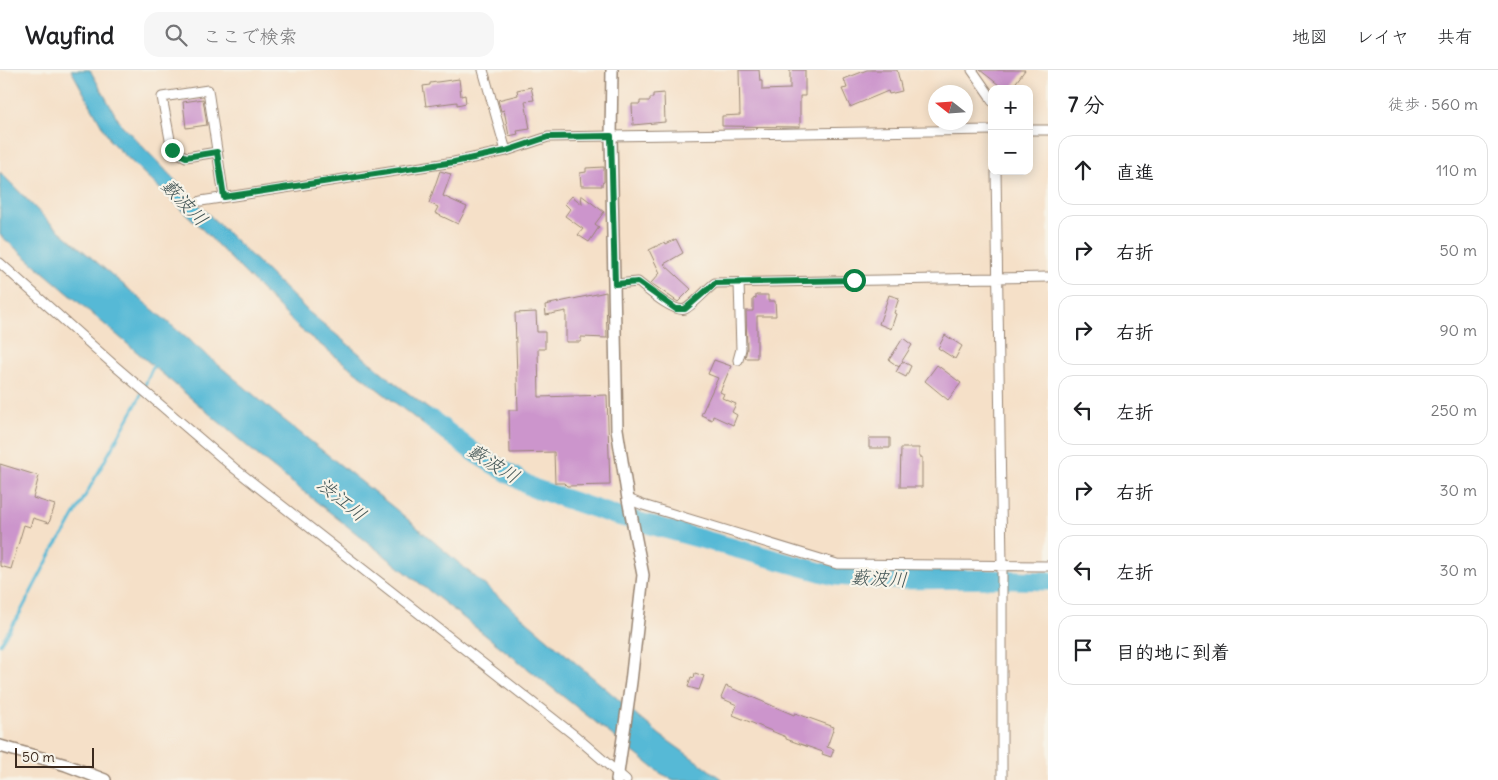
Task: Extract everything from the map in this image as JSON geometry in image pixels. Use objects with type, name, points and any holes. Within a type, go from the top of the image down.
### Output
[{"type":"street","points":[[483,70],[506,151]]},
{"type":"street","points":[[612,70],[611,136],[617,430],[643,575],[620,775]]},
{"type":"street","points":[[972,70],[988,93]]},
{"type":"street","points":[[217,152],[186,157],[172,150],[162,97],[208,90],[224,197]]},
{"type":"street","points":[[201,201],[454,162],[506,151],[548,137],[988,130]]},
{"type":"street","points":[[1033,130],[1048,130]]},
{"type":"street","points":[[996,175],[1002,565],[1002,780]]},
{"type":"street","points":[[0,262],[115,366],[234,468],[574,735],[620,775]]},
{"type":"street","points":[[615,284],[638,282],[676,309],[685,309],[715,283],[1048,277]]},
{"type":"street","points":[[738,360],[742,348],[739,283]]},
{"type":"street","points":[[629,503],[643,505],[837,564],[1048,566]]},
{"type":"street","points":[[0,746],[66,765],[105,780]]},
{"type":"water","points":[[71,70],[90,70],[120,123],[199,205],[310,313],[453,428],[447,443],[299,328],[197,224],[111,142]]},
{"type":"water","name":"渋江川","points":[[0,172],[48,221],[274,412],[398,511],[660,735],[723,780],[674,780],[660,773],[261,458],[0,235]]},
{"type":"building","points":[[739,70],[759,70],[762,90],[790,89],[790,70],[805,70],[805,96],[800,96],[800,127],[722,126],[722,116],[740,115]]},
{"type":"building","points":[[867,70],[897,70],[902,91],[889,94],[888,91],[850,107],[842,89],[847,88],[844,79]]},
{"type":"building","points":[[980,70],[1025,70],[1014,85],[999,85]]},
{"type":"building","points":[[459,79],[461,96],[465,95],[466,103],[457,105],[457,102],[426,106],[423,86],[430,85],[430,83]]},
{"type":"building","points":[[531,87],[534,100],[525,101],[530,129],[517,131],[518,134],[509,136],[504,110],[501,111],[498,100],[518,95],[517,90]]},
{"type":"building","points":[[664,93],[665,122],[633,125],[632,104],[640,104],[640,101],[650,101],[650,98],[653,98],[653,94]]},
{"type":"building","points":[[203,99],[207,125],[186,128],[183,102]]},
{"type":"building","points":[[604,167],[604,182],[602,186],[581,186],[580,173],[586,172],[586,168]]},
{"type":"building","points":[[440,171],[451,174],[443,196],[467,207],[458,224],[435,213],[438,207],[429,203]]},
{"type":"building","points":[[581,195],[604,212],[595,224],[599,227],[589,242],[578,235],[583,229],[565,216],[570,209],[565,204],[572,196],[582,204]]},
{"type":"building","points":[[676,239],[683,253],[664,264],[691,289],[678,302],[651,283],[660,273],[649,250]]},
{"type":"building","points":[[606,292],[607,338],[581,337],[581,342],[566,342],[566,311],[546,315],[545,305]]},
{"type":"building","points":[[756,295],[768,295],[768,301],[775,301],[776,316],[757,316],[757,358],[745,358],[747,349],[746,311],[753,311],[753,299],[756,298]]},
{"type":"building","points":[[889,295],[899,298],[891,329],[879,324]]},
{"type":"building","points":[[536,312],[537,332],[545,332],[545,349],[538,349],[539,397],[607,395],[610,485],[567,486],[564,483],[555,483],[554,452],[510,453],[509,410],[518,410],[515,313]]},
{"type":"building","points":[[945,335],[962,346],[955,359],[938,348]]},
{"type":"building","points":[[903,338],[912,345],[902,361],[911,366],[906,377],[896,372],[899,367],[889,360]]},
{"type":"building","points":[[714,360],[731,366],[720,392],[724,394],[722,398],[736,404],[732,412],[737,415],[733,425],[713,416],[712,420],[701,415],[718,378],[708,374]]},
{"type":"building","points":[[937,365],[961,383],[948,400],[925,381]]},
{"type":"building","points":[[869,438],[890,438],[890,448],[869,448]]},
{"type":"building","points":[[901,448],[919,448],[919,457],[922,457],[922,487],[900,487]]},
{"type":"building","points":[[0,464],[39,476],[33,498],[55,505],[49,523],[33,518],[30,527],[24,525],[11,569],[0,566]]},
{"type":"building","points":[[695,673],[704,676],[699,690],[688,687],[691,677],[694,678]]},
{"type":"building","points":[[726,686],[794,715],[795,713],[834,727],[827,747],[834,749],[831,757],[733,715],[737,705],[721,698]]},
{"type":"waterway","points":[[0,644],[19,615],[54,548],[65,532],[138,401],[155,362]]},
{"type":"waterway","name":"藪波川","points":[[431,419],[476,454],[533,488],[611,514],[835,576],[890,580],[990,579],[1048,581]]},
{"type":"route","points":[[172,150],[186,157],[217,152],[224,197],[454,162],[506,151],[548,137],[611,136],[615,284],[638,282],[665,303],[676,309],[685,309],[715,283],[854,280]]}]
